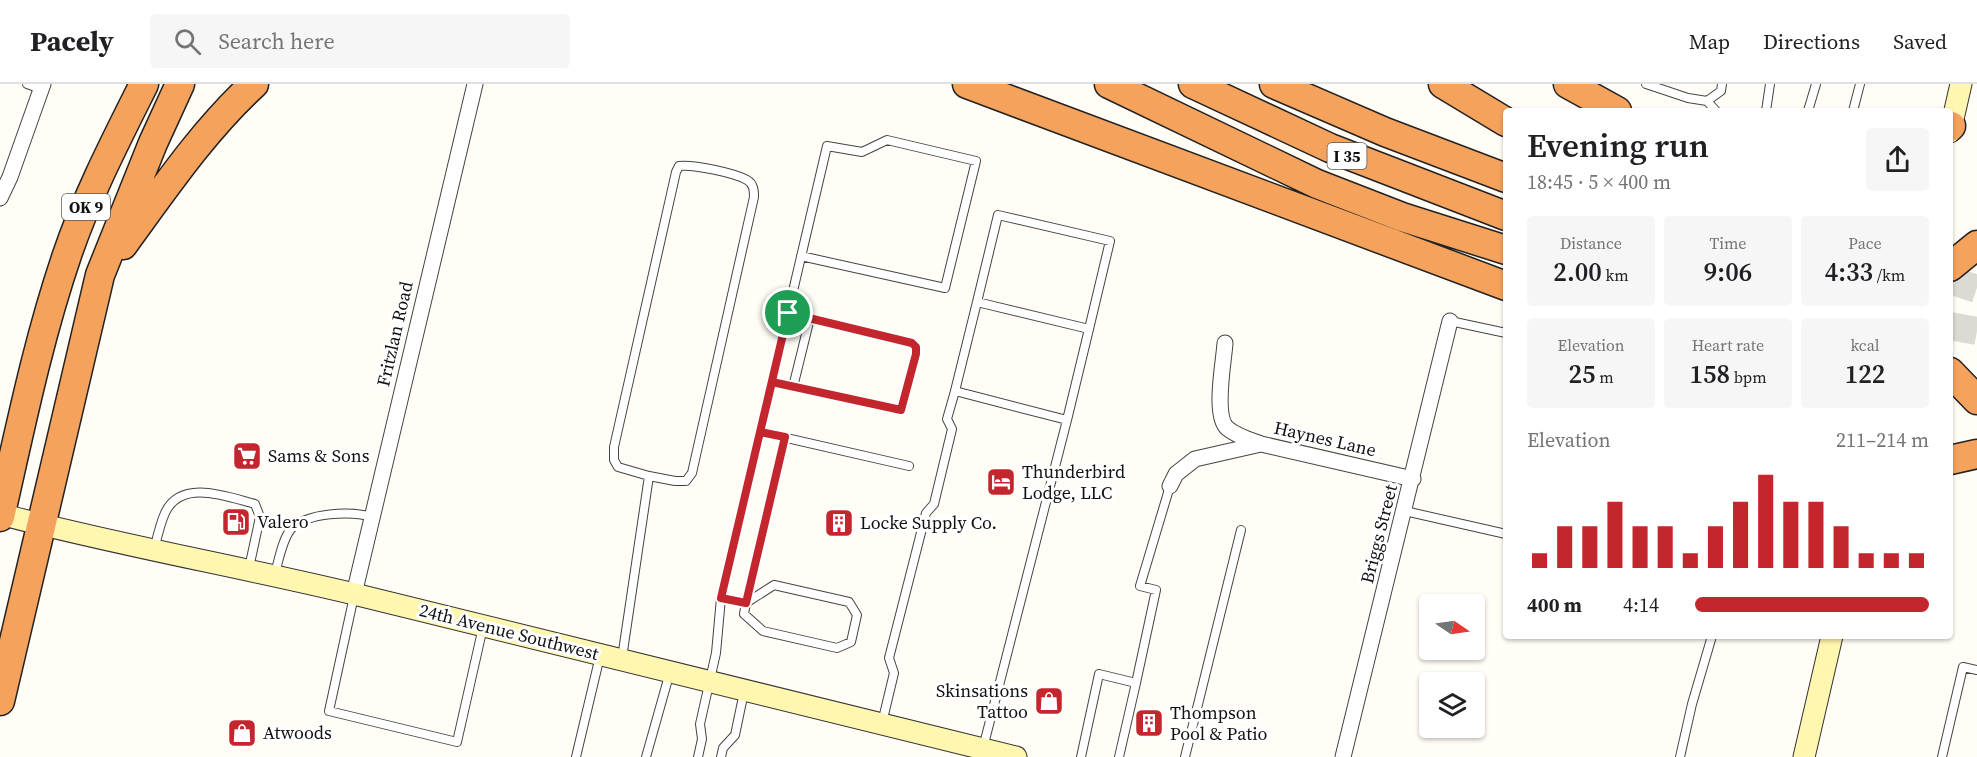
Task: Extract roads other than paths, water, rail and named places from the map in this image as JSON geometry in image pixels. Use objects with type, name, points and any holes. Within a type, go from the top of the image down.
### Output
[{"type":"highway","name":"OK 9","points":[[0,515],[42,335],[67,255],[99,176],[144,84]]},
{"type":"highway","name":"OK 9","points":[[0,701],[43,526],[100,275],[153,143],[180,84]]},
{"type":"highway","points":[[100,275],[188,157],[230,106],[254,84]]},
{"type":"highway","points":[[967,84],[1503,285]]},
{"type":"highway","points":[[1109,84],[1317,184],[1402,217],[1503,249]]},
{"type":"highway","name":"I 35","points":[[1193,84],[1330,148],[1503,215]]},
{"type":"highway","name":"I 35","points":[[1274,84],[1385,132],[1503,177]]},
{"type":"highway","points":[[1443,84],[1503,120]]},
{"type":"highway","points":[[1568,84],[1612,108]]},
{"type":"highway","points":[[1953,265],[1977,245]]},
{"type":"highway","points":[[1953,375],[1977,400]]},
{"type":"highway","points":[[1953,459],[1977,454]]},
{"type":"main road","points":[[1953,116],[1961,84]]},
{"type":"main road","name":"24th Avenue Southwest","points":[[0,515],[153,551],[275,575],[881,724],[973,751],[1016,757]]},
{"type":"main road","points":[[1804,757],[1831,639]]},
{"type":"street","name":"Fritzlan Road","points":[[354,594],[475,84]]},
{"type":"street","points":[[0,198],[10,177],[37,86]]},
{"type":"street","name":"Briggs Street","points":[[1343,757],[1405,512],[1450,321]]},
{"type":"street","points":[[1225,343],[1221,419],[1232,431],[1261,444]]},
{"type":"street","name":"Haynes Lane","points":[[1170,486],[1176,474],[1195,459],[1261,444],[1413,479]]},
{"type":"lane","points":[[1646,84],[1688,98],[1707,101],[1713,108]]},
{"type":"lane","points":[[1707,101],[1721,91],[1722,84]]},
{"type":"lane","points":[[1766,108],[1770,84]]},
{"type":"lane","points":[[1809,108],[1816,84]]},
{"type":"lane","points":[[1854,108],[1860,84]]},
{"type":"lane","points":[[698,757],[702,739],[700,724],[710,682],[721,598],[772,382],[801,256],[827,146],[862,152],[887,140],[976,161],[945,288],[801,256]]},
{"type":"lane","points":[[690,165],[748,180],[754,189],[754,197],[692,473],[686,481],[675,482],[649,476],[618,466],[614,460],[614,447],[676,172],[680,166],[690,165]]},
{"type":"lane","points":[[881,724],[894,673],[889,658],[926,513],[934,504],[952,429],[947,419],[998,215],[1110,242],[1067,420],[973,751]]},
{"type":"lane","points":[[977,302],[1089,329]]},
{"type":"lane","points":[[772,382],[896,410],[904,406],[916,354],[916,347],[912,343],[788,313]]},
{"type":"lane","points":[[793,387],[810,318]]},
{"type":"lane","points":[[1450,321],[1503,332]]},
{"type":"lane","points":[[955,391],[1067,420]]},
{"type":"lane","points":[[760,432],[909,466]]},
{"type":"lane","points":[[721,598],[746,603],[774,585],[849,602],[857,615],[851,642],[837,648],[763,631],[744,614],[746,603],[785,437]]},
{"type":"lane","points":[[622,660],[649,476]]},
{"type":"lane","points":[[1119,757],[1156,590],[1140,586],[1170,486]]},
{"type":"lane","points":[[153,551],[165,511],[181,496],[207,491],[255,504],[260,516],[248,569]]},
{"type":"lane","points":[[1405,512],[1503,533]]},
{"type":"lane","points":[[275,575],[286,538],[297,525],[343,513],[372,517]]},
{"type":"lane","points":[[1185,757],[1240,531]]},
{"type":"lane","points":[[354,594],[329,711],[457,742],[483,625]]},
{"type":"lane","points":[[1680,757],[1692,704],[1712,639]]},
{"type":"lane","points":[[576,757],[600,654]]},
{"type":"lane","points":[[1942,757],[1963,667],[1977,670]]},
{"type":"lane","points":[[646,757],[670,672]]},
{"type":"lane","points":[[1081,757],[1099,674],[1136,683]]},
{"type":"lane","points":[[721,757],[723,748],[735,735],[744,690]]},
{"type":"tunnel","points":[[1953,281],[1977,289]]},
{"type":"tunnel","points":[[1953,327],[1977,331]]},
{"type":"place","name":"Sams & Sons","points":[[247,456]]},
{"type":"place","name":"Thunderbird Lodge, LLC","points":[[1001,482]]},
{"type":"place","name":"Valero","points":[[236,522]]},
{"type":"place","name":"Locke Supply Co.","points":[[839,523]]},
{"type":"place","name":"Skinsations Tattoo","points":[[1049,701]]},
{"type":"place","name":"Thompson Pool & Patio","points":[[1149,723]]},
{"type":"place","name":"Atwoods","points":[[242,733]]}]
